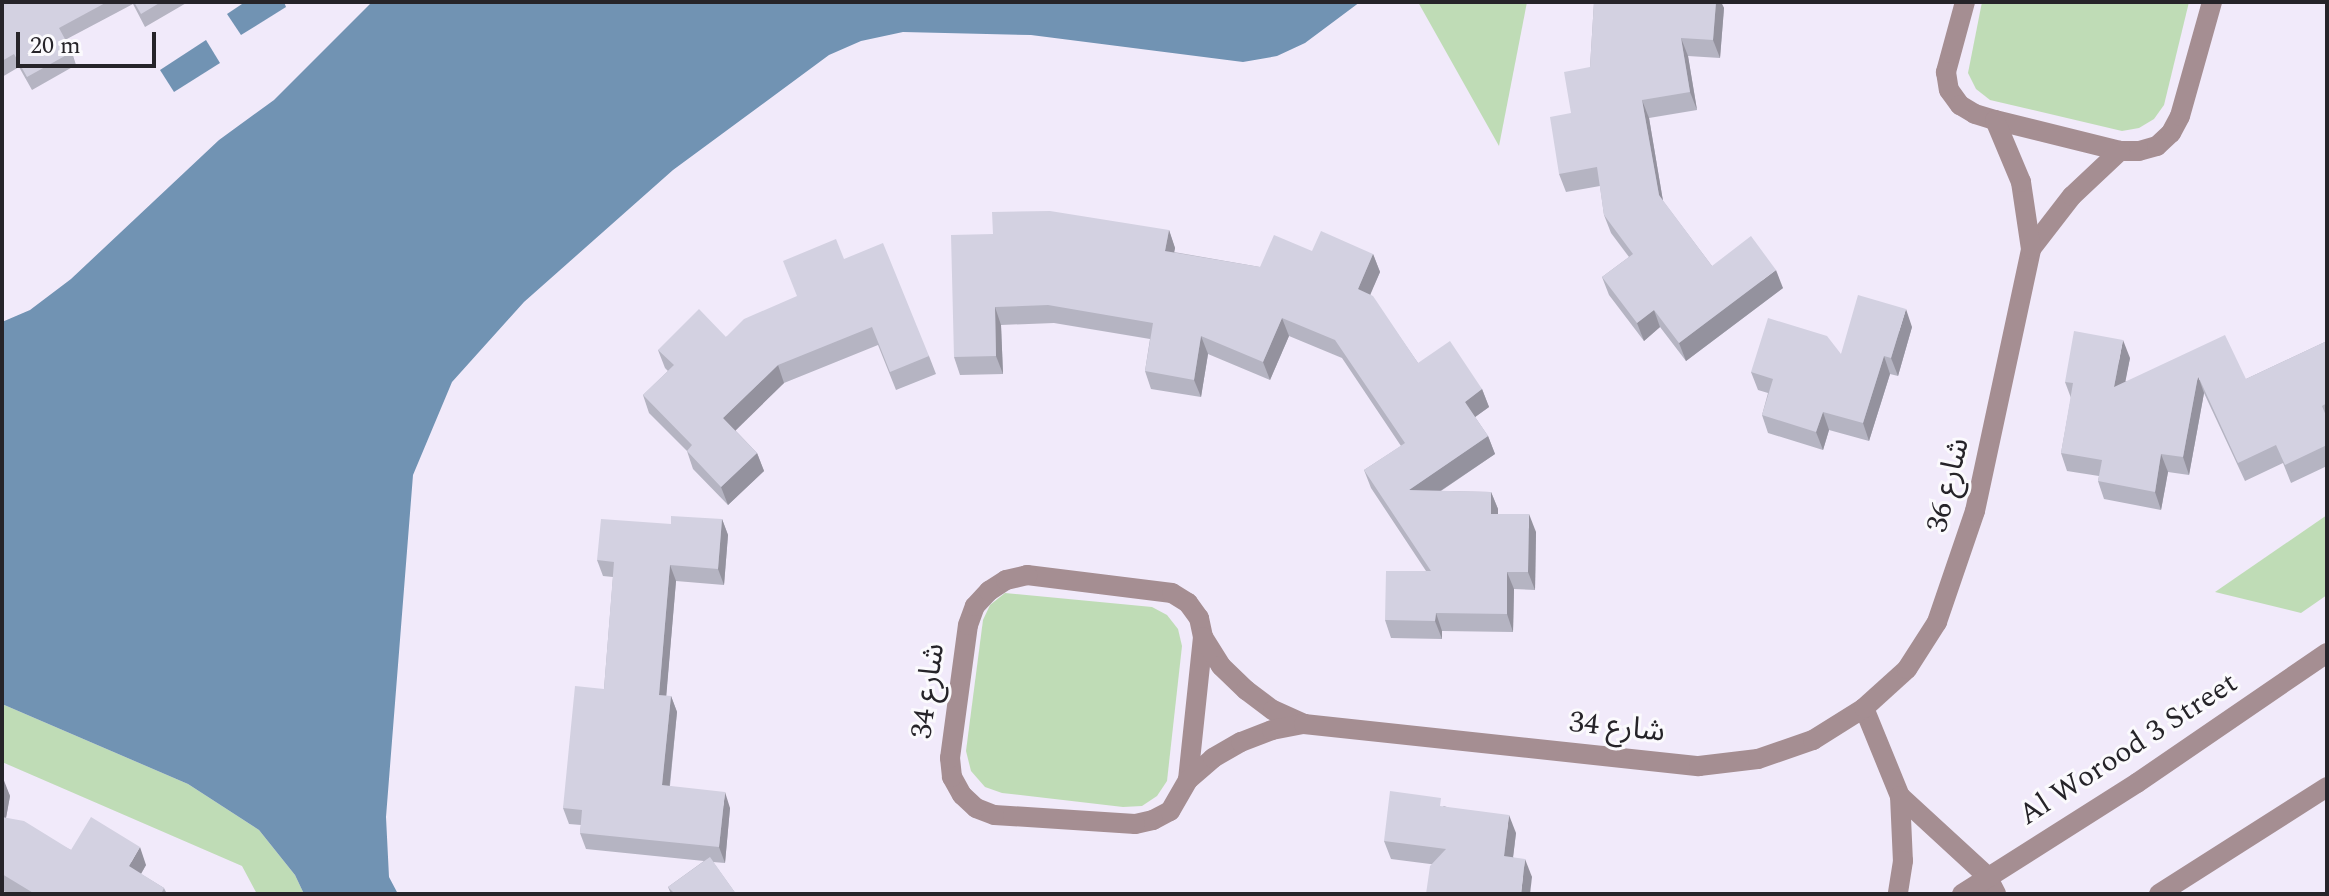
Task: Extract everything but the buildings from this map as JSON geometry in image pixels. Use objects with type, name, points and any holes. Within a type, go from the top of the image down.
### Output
[{"type":"street","points":[[1965,2],[1946,72],[1949,90],[1960,105],[1995,120],[2120,151],[2139,151],[2157,146],[2171,133],[2180,116],[2212,2]]},
{"type":"street","name":"شارع 36","points":[[1864,708],[1907,669],[1937,622],[1975,511],[2031,249],[2021,182],[1995,120]]},
{"type":"street","name":"شارع 36","points":[[2031,249],[2072,196],[2120,151]]},
{"type":"street","name":"شارع 34","points":[[1188,780],[1203,637],[1199,618],[1188,603],[1172,593],[1027,575],[1006,580],[989,591],[975,606],[968,625],[950,758],[952,777],[962,795],[976,808],[994,815],[1144,822],[1170,811],[1188,780],[1213,758],[1241,742],[1272,730],[1304,724],[1699,766],[1758,759],[1813,740],[1864,708]]},
{"type":"street","name":"شارع 34","points":[[1203,637],[1221,666],[1246,690],[1273,710],[1304,724]]},
{"type":"street","name":"Al Worood 3 Street","points":[[1962,894],[1991,885],[2327,653]]},
{"type":"street","points":[[1864,708],[1900,796],[1903,861],[1898,894]]},
{"type":"street","points":[[2159,894],[2327,787]]},
{"type":"street","points":[[1900,796],[1991,885]]},
{"type":"green space","points":[[1418,2],[1527,2],[1499,146]]},
{"type":"green space","points":[[1982,2],[2189,2],[2164,105],[2154,119],[2139,128],[2122,131],[1990,100],[1976,89],[1968,73]]},
{"type":"green space","points":[[2327,515],[2327,595],[2301,613],[2215,592]]},
{"type":"green space","points":[[1005,593],[1152,607],[1167,615],[1178,629],[1182,646],[1167,781],[1157,796],[1142,806],[1123,807],[1002,793],[985,787],[971,771],[966,751],[983,620],[990,605]]},
{"type":"green space","points":[[2,704],[188,784],[259,830],[295,875],[304,894],[257,894],[242,866],[2,762]]},
{"type":"water","points":[[245,2],[284,2],[286,7],[241,35],[227,14]]},
{"type":"water","points":[[372,2],[1360,2],[1305,43],[1277,56],[1243,62],[1031,35],[903,32],[861,41],[829,55],[673,170],[524,302],[452,382],[413,475],[386,817],[389,877],[398,894],[304,894],[295,875],[259,830],[188,784],[2,704],[2,322],[30,310],[71,279],[219,140],[274,100]]},
{"type":"water","points":[[206,40],[220,63],[174,92],[160,70]]}]
